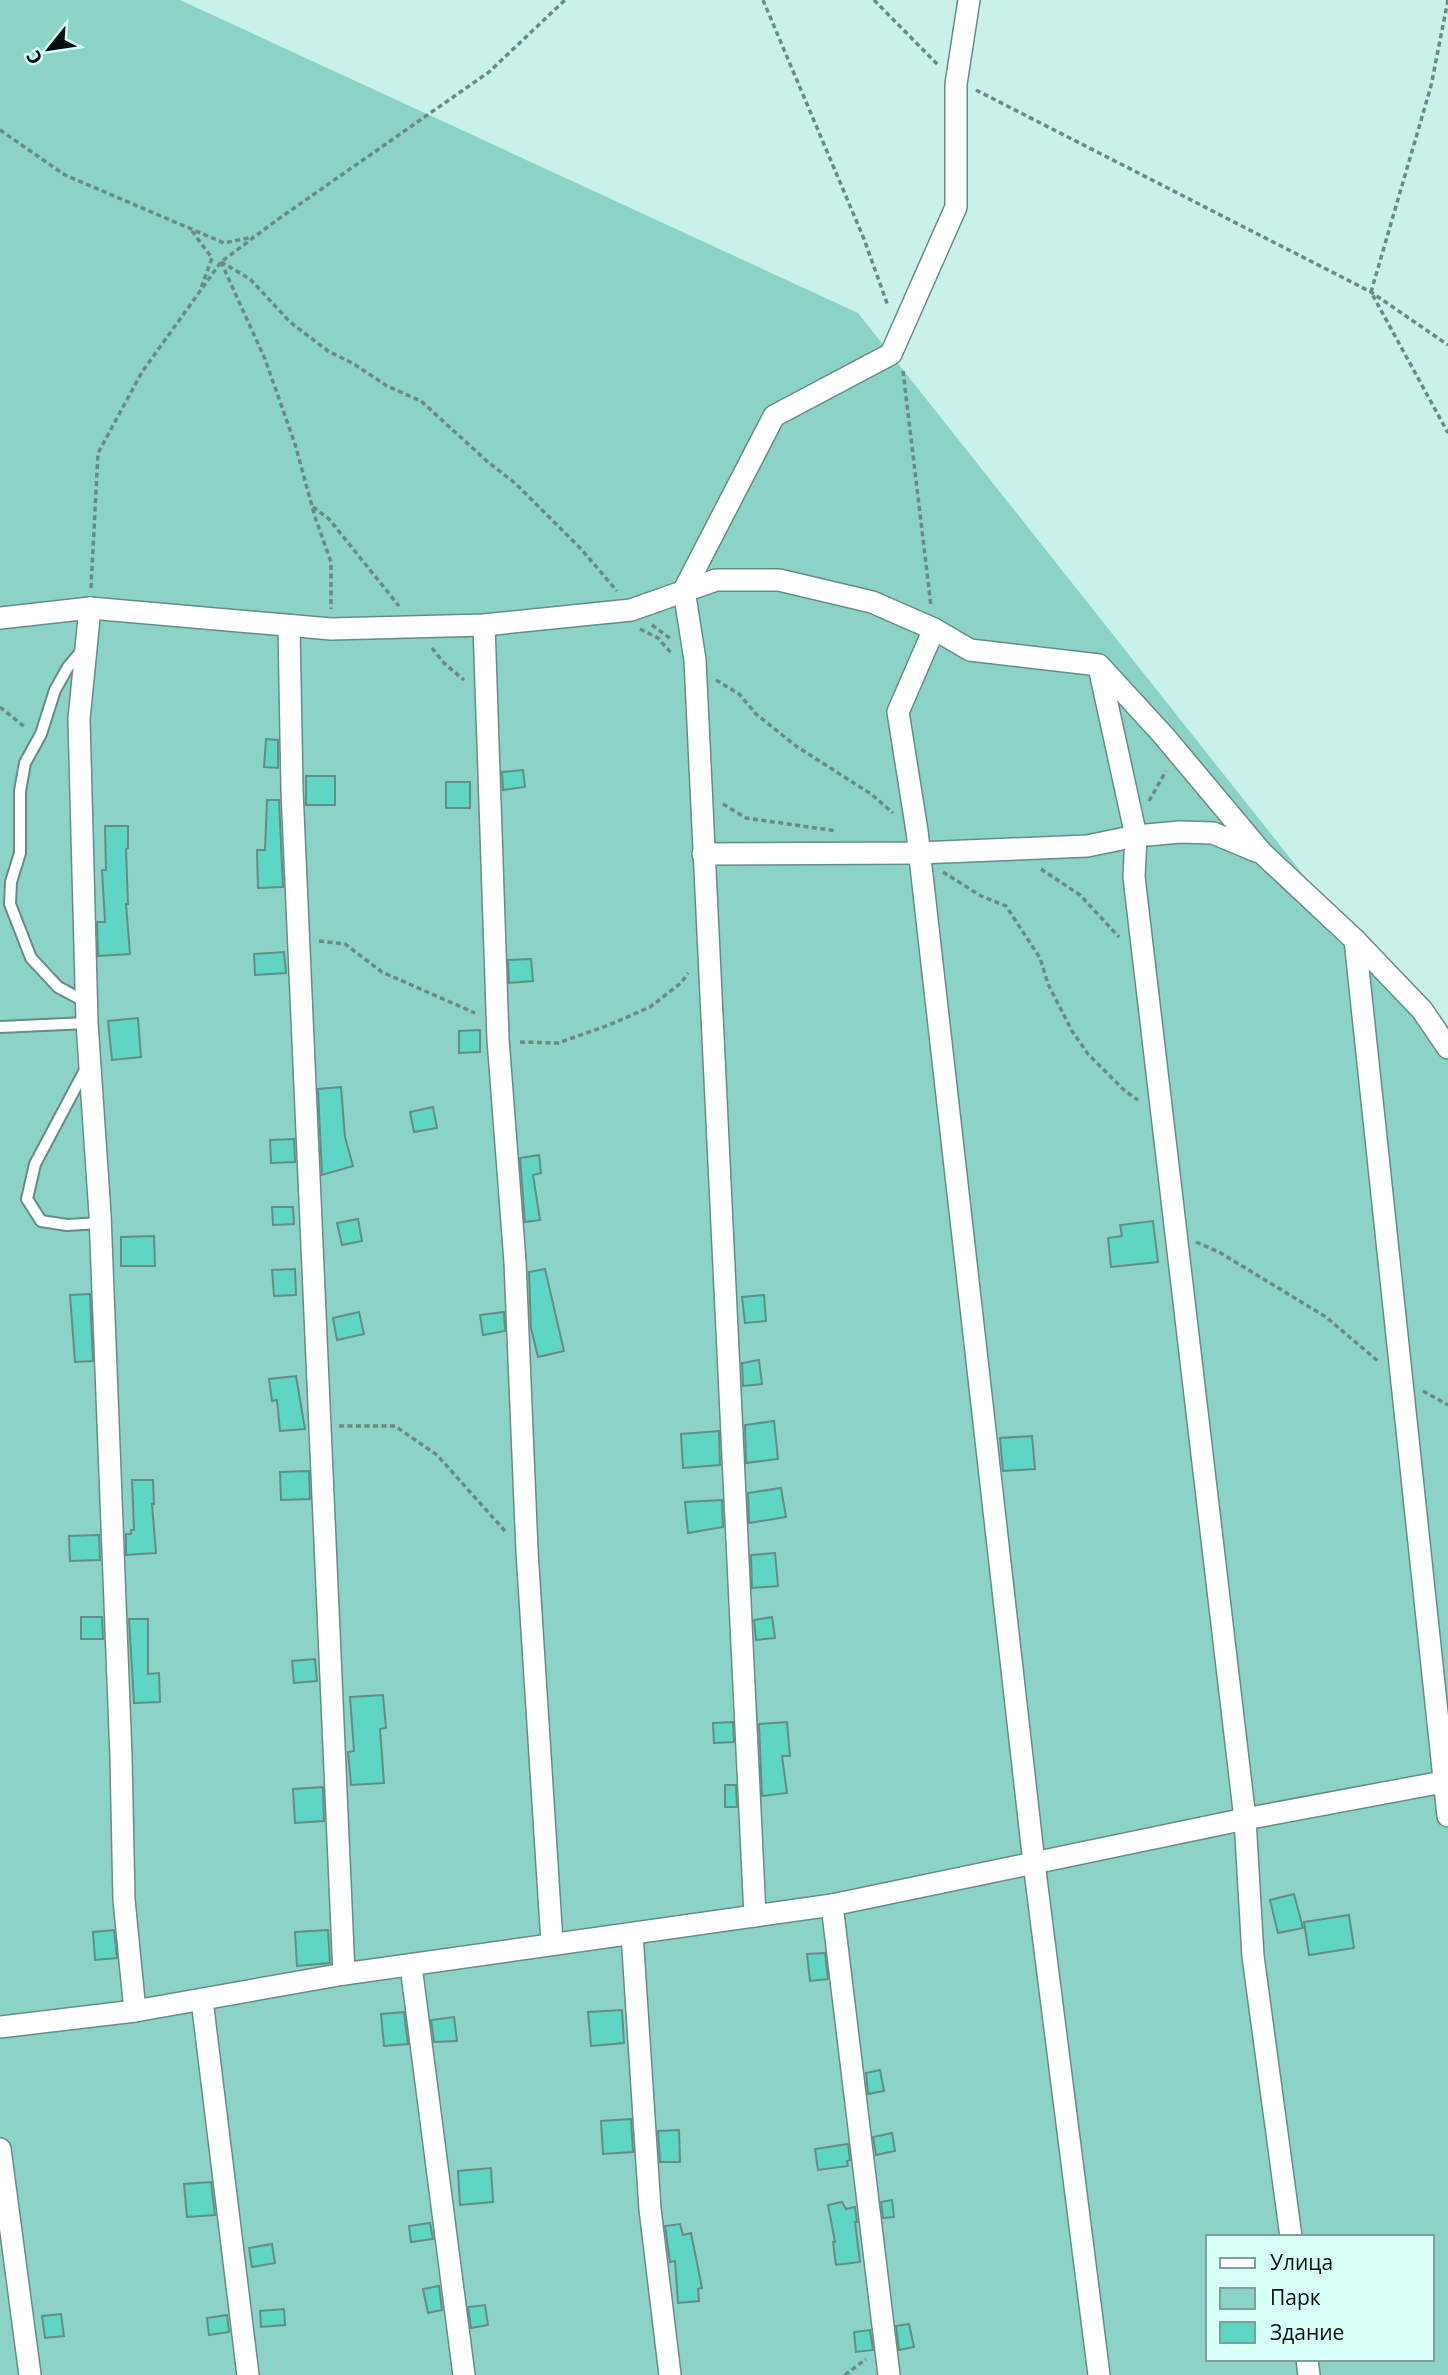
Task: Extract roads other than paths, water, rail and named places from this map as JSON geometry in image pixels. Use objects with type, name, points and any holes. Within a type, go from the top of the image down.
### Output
[{"type":"street","points":[[755,1916],[699,773],[684,659],[684,590],[774,416],[891,354],[956,207],[956,84],[969,0]]},
{"type":"street","points":[[0,618],[90,608],[331,628],[635,619],[684,590],[716,580],[779,580],[872,602],[934,629],[970,650],[1099,665],[1177,751],[1262,853],[1355,940],[1422,1010],[1448,1048]]},
{"type":"street","points":[[90,608],[79,719],[87,1013],[100,1223],[124,1900],[135,2011]]},
{"type":"street","points":[[484,625],[498,1029],[515,1262],[527,1550],[552,1943]]},
{"type":"street","points":[[289,626],[298,938],[344,1974]]},
{"type":"street","points":[[934,629],[898,712],[919,853],[1034,1863],[1099,2375]]},
{"type":"street","points":[[1099,665],[1136,836],[1134,877],[1245,1819],[1253,1956],[1291,2235]]},
{"type":"street","points":[[703,854],[919,853],[1087,846],[1136,836],[1180,832],[1213,833],[1262,853]]},
{"type":"street","points":[[1355,940],[1448,1816]]},
{"type":"street","points":[[0,2027],[135,2011],[344,1974],[832,1905],[1245,1819],[1446,1782]]},
{"type":"street","points":[[832,1905],[889,2375]]},
{"type":"street","points":[[632,1934],[650,2209],[670,2375]]},
{"type":"street","points":[[411,1966],[464,2375]]},
{"type":"street","points":[[202,2000],[248,2375]]},
{"type":"street","points":[[0,2148],[30,2375]]},
{"type":"lane","points":[[86,646],[68,667],[55,690],[41,734],[25,763],[20,791],[20,853],[11,882],[10,904],[31,958],[87,1013]]},
{"type":"lane","points":[[0,1027],[87,1013]]},
{"type":"lane","points":[[90,1063],[35,1164],[27,1199],[41,1221],[67,1225],[100,1223]]}]
